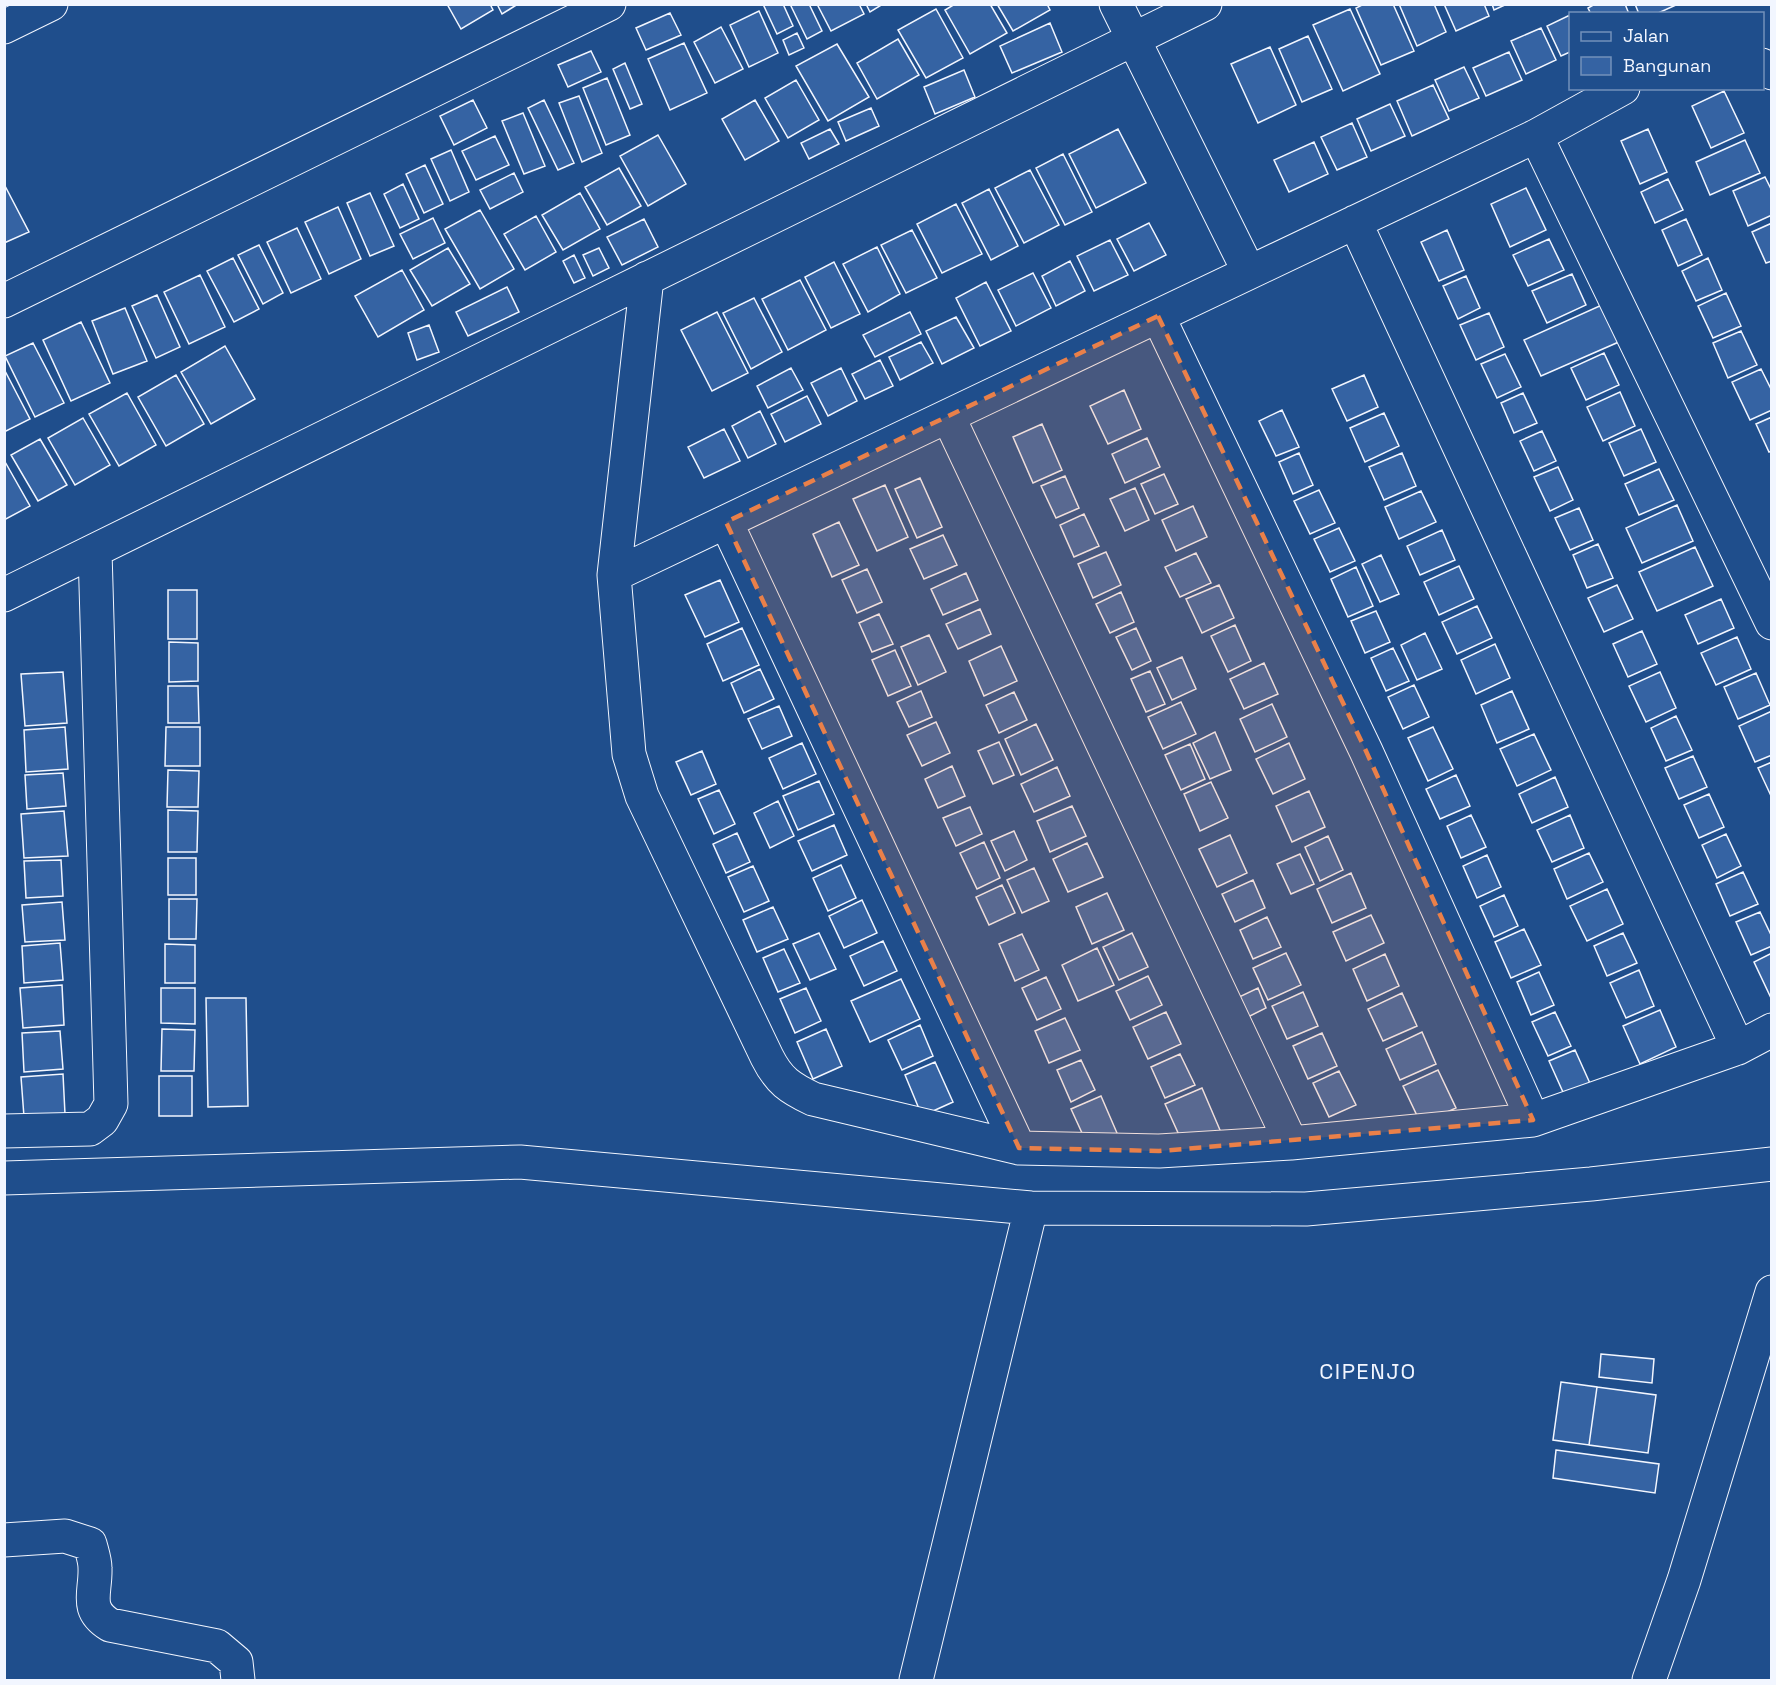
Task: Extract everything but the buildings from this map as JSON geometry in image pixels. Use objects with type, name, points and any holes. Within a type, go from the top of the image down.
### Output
[{"type":"street","points":[[4,27],[51,4]]},
{"type":"street","points":[[4,301],[609,4]]},
{"type":"street","points":[[1116,4],[1249,273]]},
{"type":"street","points":[[4,595],[1205,4]]},
{"type":"street","points":[[614,575],[1536,136],[1619,90]]},
{"type":"street","points":[[1536,136],[1772,623]]},
{"type":"street","points":[[1355,222],[1738,1048]]},
{"type":"street","points":[[647,278],[614,575],[629,754],[642,796],[774,1071],[790,1089],[813,1099],[1019,1149],[1159,1150],[1292,1143],[1533,1120],[1738,1048],[1772,1029]]},
{"type":"street","points":[[1158,316],[1361,740],[1533,1120]]},
{"type":"street","points":[[948,416],[1292,1143]]},
{"type":"street","points":[[726,522],[1019,1149]]},
{"type":"street","points":[[4,1131],[90,1129],[102,1120],[111,1104],[95,551]]},
{"type":"street","points":[[4,1178],[520,1162],[1031,1208],[1305,1209],[1591,1184],[1772,1164]]},
{"type":"street","points":[[916,1680],[1031,1208]]},
{"type":"street","points":[[1649,1680],[1684,1580],[1772,1292]]},
{"type":"street","points":[[4,1540],[65,1536],[90,1544],[95,1568],[92,1601],[98,1618],[110,1625],[217,1646],[236,1662],[238,1680]]},
{"type":"highlighted area","points":[[1158,316],[1366,751],[1533,1120],[1159,1151],[1019,1148],[726,522]]},
{"type":"district","name":"CIPENJO","points":[[1368,1371]]}]
